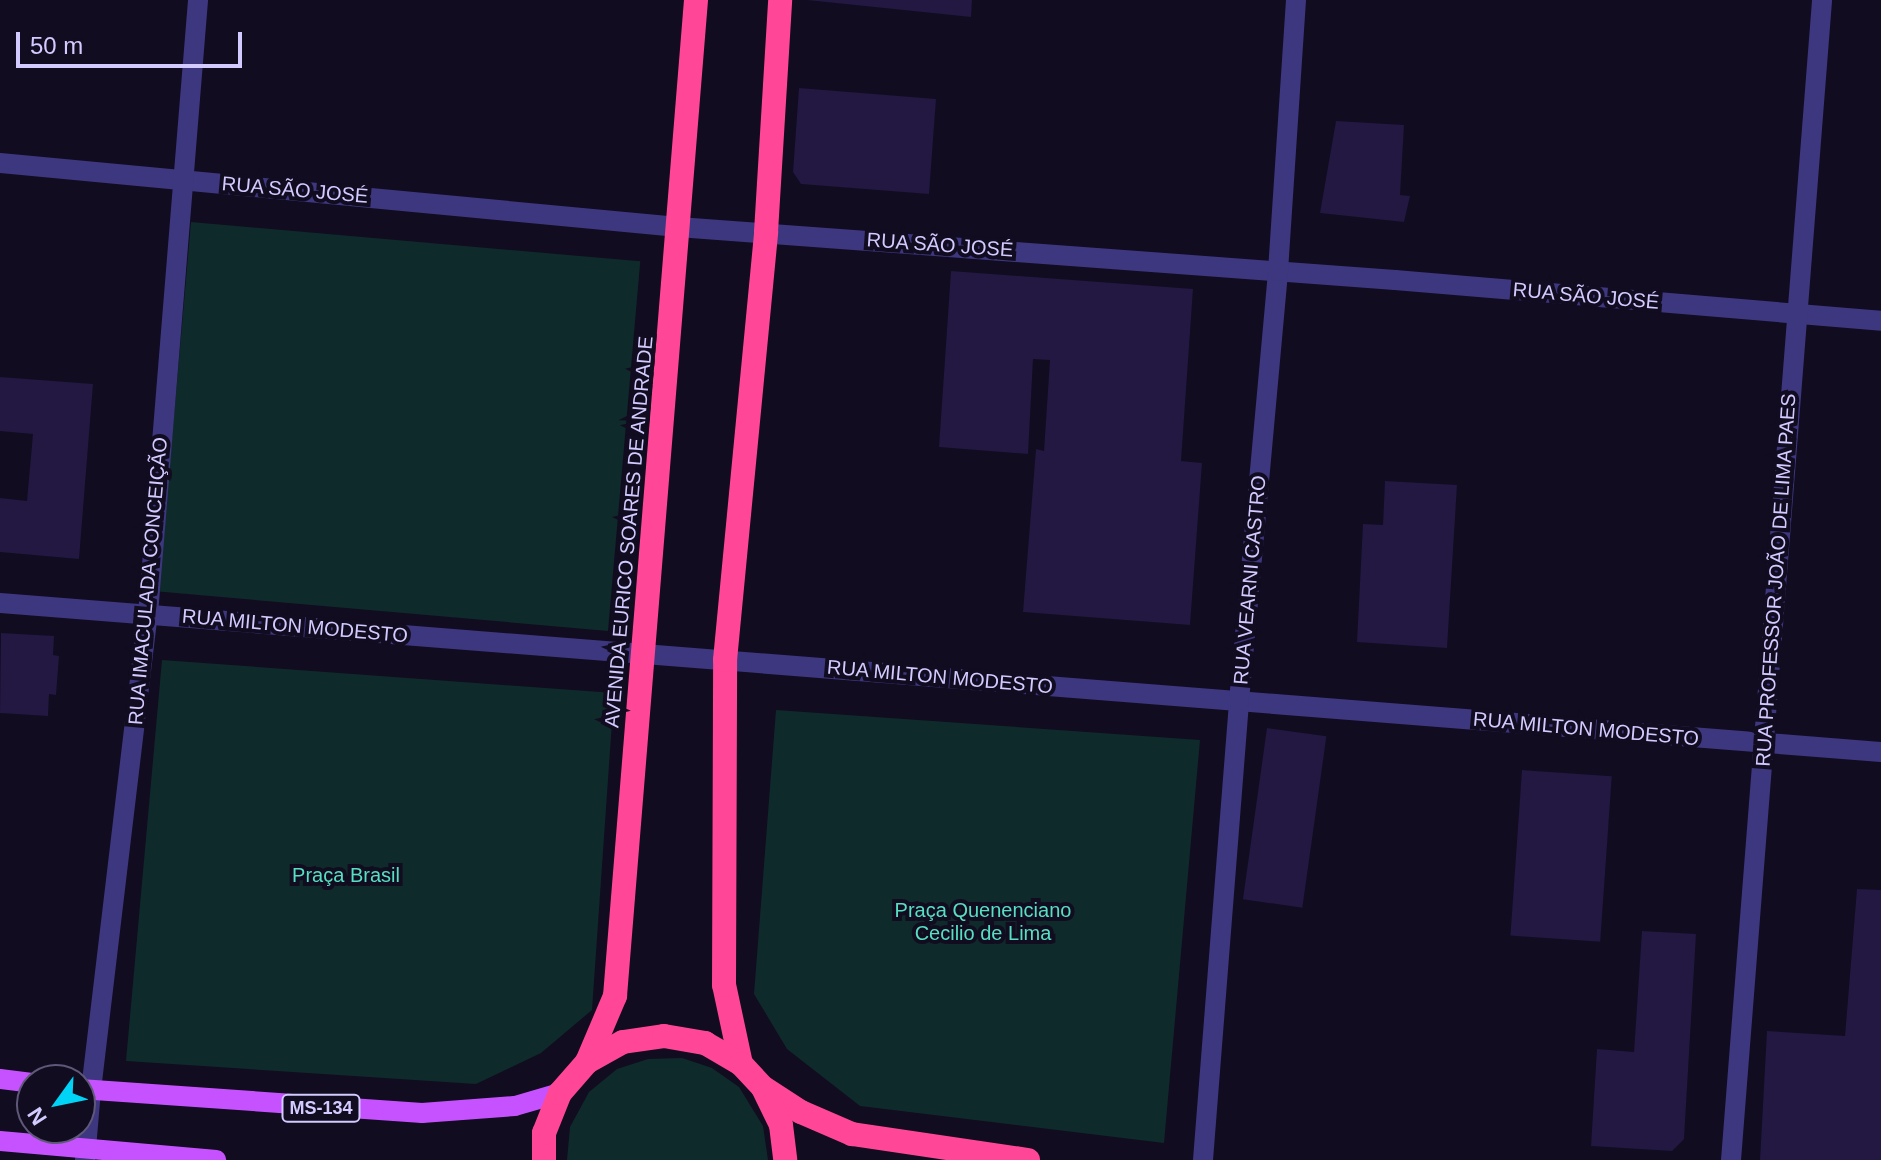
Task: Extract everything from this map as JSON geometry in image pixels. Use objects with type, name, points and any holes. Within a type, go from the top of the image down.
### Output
[{"type":"highway","name":"AVENIDA EURICO SOARES DE ANDRADE","points":[[587,1062],[615,996],[696,0]]},
{"type":"highway","points":[[741,1064],[724,985],[725,660],[766,232],[780,0]]},
{"type":"highway","points":[[544,1160],[544,1133],[560,1093],[587,1062],[623,1042],[664,1036],[705,1043],[741,1064],[763,1088],[801,1112],[852,1134],[1028,1160]]},
{"type":"highway","points":[[763,1088],[781,1125],[785,1160]]},
{"type":"main road","name":"MS-134","points":[[96,1091],[422,1113],[515,1106],[560,1093]]},
{"type":"main road","points":[[0,1141],[86,1155],[216,1160]]},
{"type":"street","name":"RUA IMACULADA CONCEIÇÃO","points":[[88,1064],[148,614],[186,180],[198,0]]},
{"type":"street","name":"RUA VEARNI CASTRO","points":[[1203,1160],[1239,701],[1278,271],[1296,0]]},
{"type":"street","name":"RUA PROFESSOR JOÃO DE LIMA PAES","points":[[1731,1160],[1822,0]]},
{"type":"street","name":"RUA SÃO JOSÉ","points":[[0,163],[678,227],[1278,271],[1881,321]]},
{"type":"street","name":"RUA MILTON MODESTO","points":[[0,603],[1881,752]]},
{"type":"green space","points":[[191,222],[640,261],[608,631],[159,592]]},
{"type":"green space","name":"Praça Brasil","points":[[162,660],[614,693],[592,1010],[541,1053],[476,1084],[126,1061]]},
{"type":"green space","name":"Praça Quenenciano Cecilio de Lima","points":[[776,710],[1200,740],[1164,1143],[860,1106],[787,1049],[754,994]]},
{"type":"green space","points":[[682,1058],[712,1068],[739,1087],[763,1126],[768,1160],[567,1160],[570,1127],[589,1092],[617,1069],[648,1059]]},
{"type":"building","points":[[807,0],[972,0],[971,17]]},
{"type":"building","points":[[799,88],[936,99],[929,194],[801,184],[793,172]]},
{"type":"building","points":[[1336,121],[1404,125],[1400,195],[1410,196],[1404,222],[1320,213]]},
{"type":"building","points":[[951,271],[1193,289],[1181,461],[1202,463],[1190,625],[1023,612],[1036,449],[1044,451],[1050,360],[1033,359],[1028,454],[939,447]]},
{"type":"building","points":[[0,377],[93,384],[79,559],[0,552],[0,498],[27,501],[33,434],[0,431]]},
{"type":"building","points":[[1385,481],[1457,485],[1447,648],[1357,642],[1363,524],[1383,525]]},
{"type":"building","points":[[1,633],[54,636],[53,655],[59,656],[56,695],[49,694],[48,716],[0,713]]},
{"type":"building","points":[[1267,728],[1326,736],[1302,908],[1243,899]]},
{"type":"building","points":[[1522,770],[1612,776],[1600,942],[1510,936]]},
{"type":"building","points":[[1857,889],[1881,890],[1881,1160],[1760,1160],[1767,1031],[1845,1036]]},
{"type":"building","points":[[1642,931],[1696,934],[1684,1139],[1672,1151],[1591,1146],[1597,1049],[1634,1052]]}]
